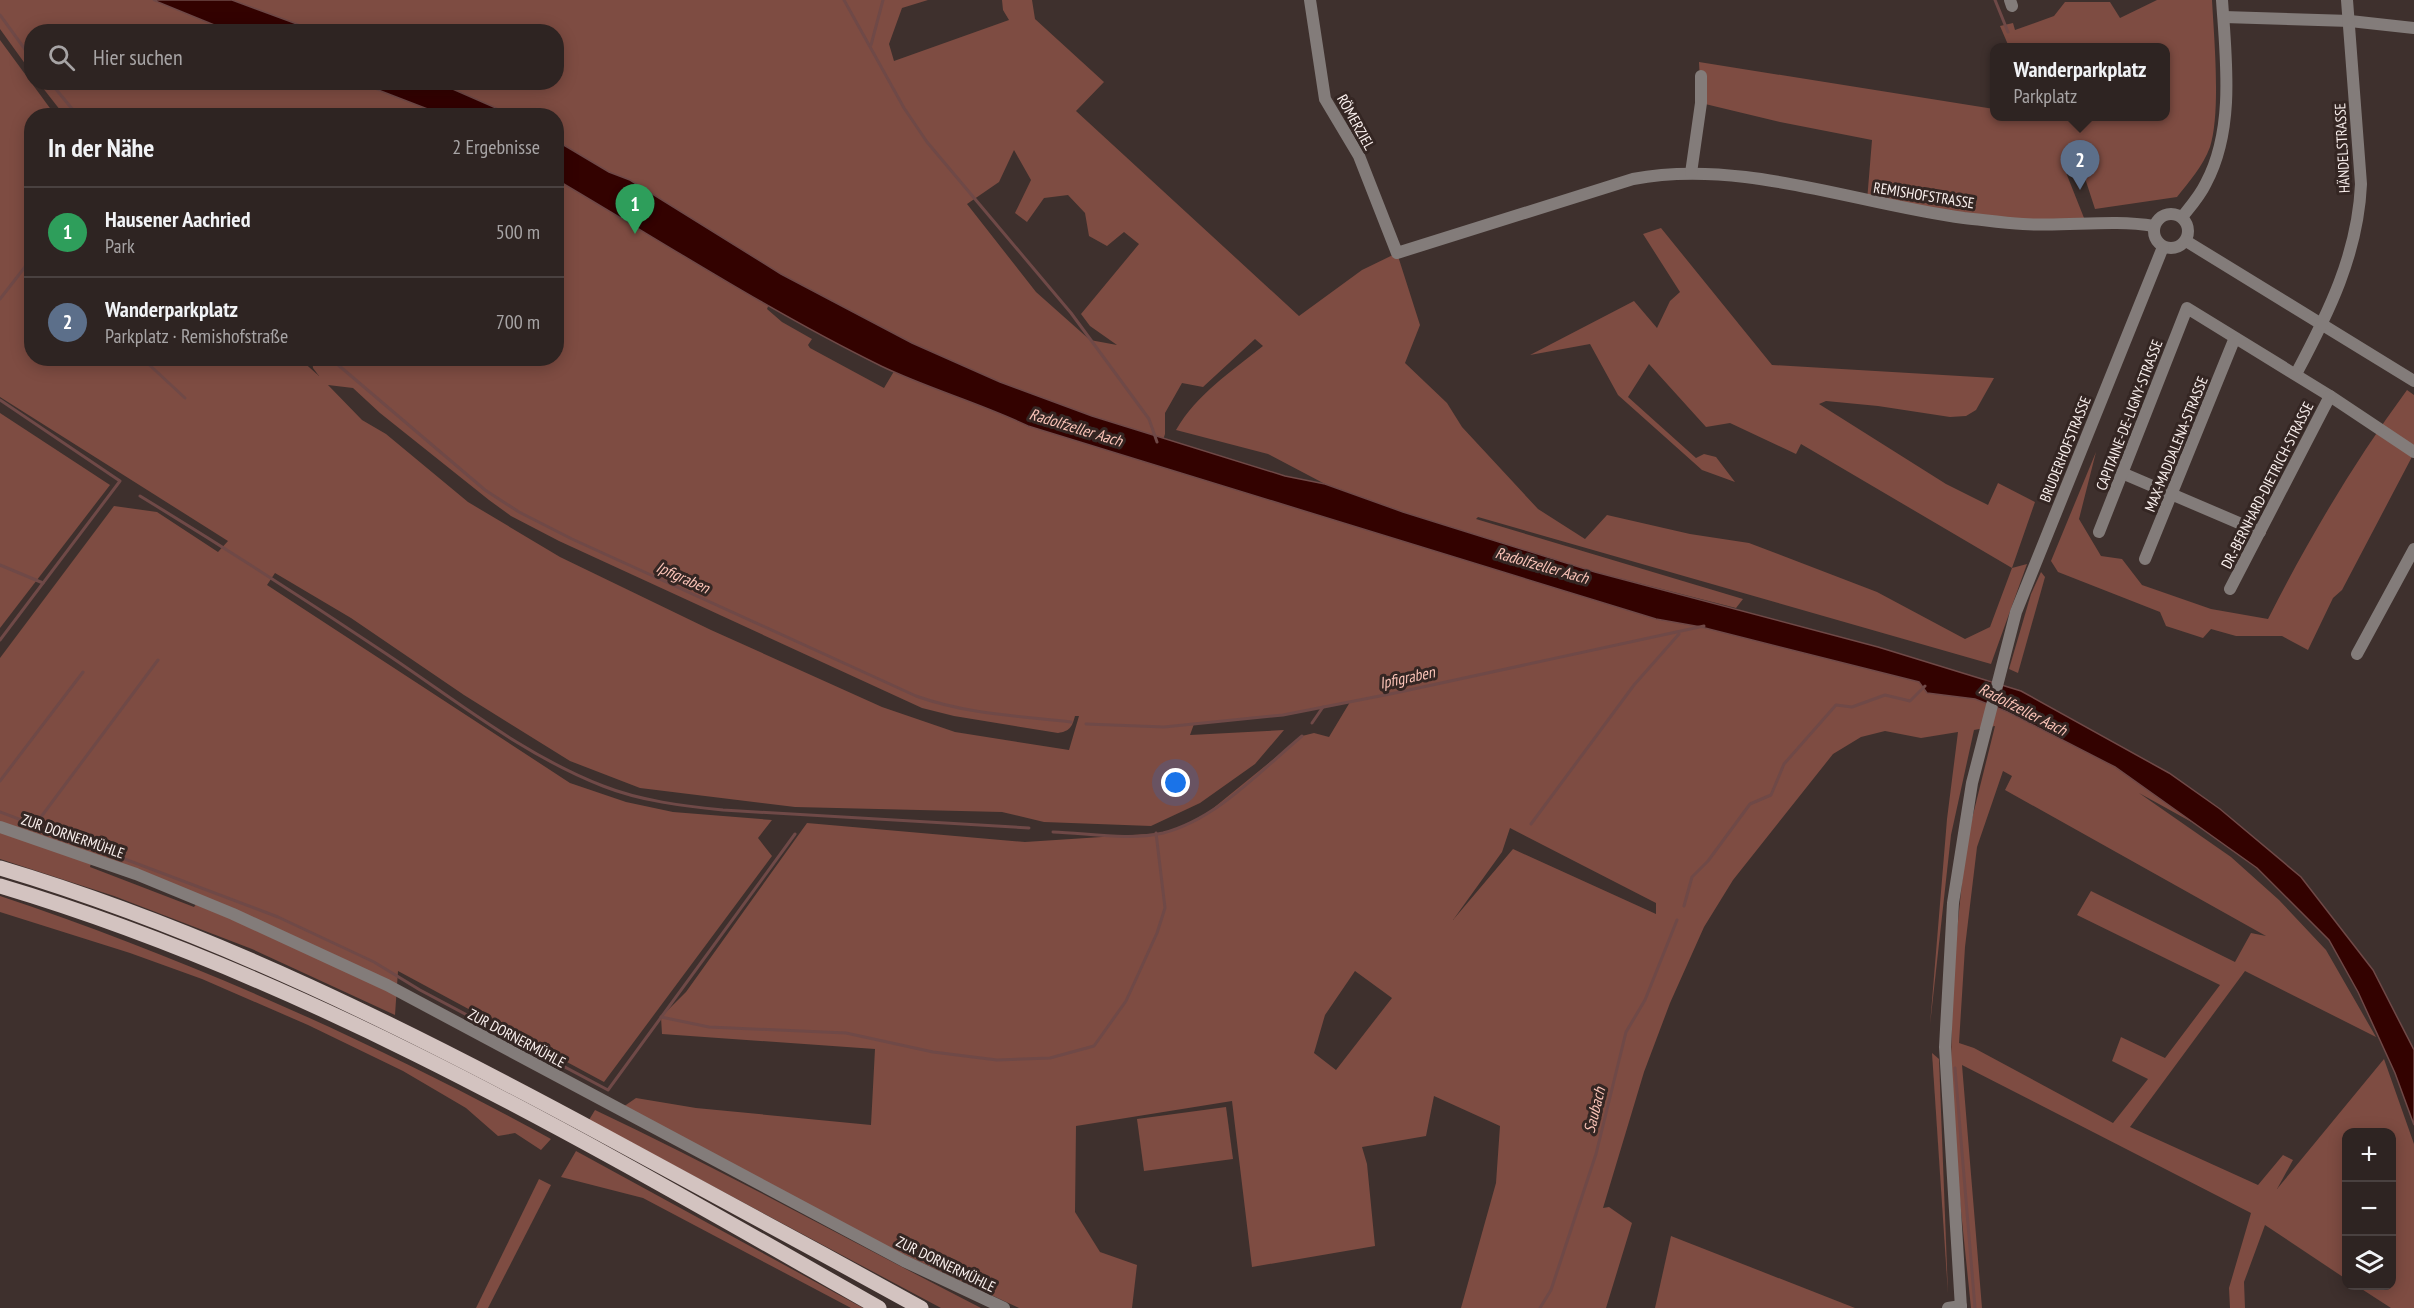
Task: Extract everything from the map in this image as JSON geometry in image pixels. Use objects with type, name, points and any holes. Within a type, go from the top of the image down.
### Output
[{"type":"main road","points":[[0,868],[62,886],[164,923],[397,1026],[590,1137],[921,1308]]},
{"type":"main road","points":[[0,886],[156,939],[257,980],[388,1042],[543,1111]]},
{"type":"main road","points":[[590,1137],[879,1308]]},
{"type":"street","name":"RÖMERZIEL","points":[[1310,0],[1325,99],[1359,156],[1397,254]]},
{"type":"street","points":[[2182,217],[2206,184],[2221,146],[2225,103],[2223,0]]},
{"type":"street","name":"HÄNDELSTRASSE","points":[[2296,374],[2323,324],[2344,272],[2360,208],[2361,184],[2347,0]]},
{"type":"street","points":[[2223,16],[2350,21],[2414,28]]},
{"type":"street","points":[[1691,173],[1701,102],[1701,76]]},
{"type":"street","name":"REMISHOFSTRASSE","points":[[1397,254],[1633,179],[1661,173],[1746,176],[1906,209],[2024,225],[2132,222],[2154,226]]},
{"type":"street","points":[[2166,215],[2182,217],[2187,224],[2186,241],[2180,247],[2172,249],[2163,247],[2154,234],[2154,226],[2166,215]]},
{"type":"street","points":[[2186,241],[2414,381]]},
{"type":"street","name":"BRUDERHOFSTRASSE","points":[[1961,1307],[1946,1058],[1948,958],[1960,848],[1986,720],[2016,612],[2163,247]]},
{"type":"street","name":"CAPITAINE-DE-LIGNY-STRASSE","points":[[2099,532],[2187,308],[2234,340]]},
{"type":"street","points":[[2234,340],[2296,374],[2414,452]]},
{"type":"street","name":"MAX-MADDALENA-STRASSE","points":[[2145,559],[2234,340]]},
{"type":"street","name":"DR.-BERNHARD-DIETRICH-STRASSE","points":[[2230,588],[2330,396]]},
{"type":"street","points":[[2122,473],[2260,532]]},
{"type":"street","points":[[2357,654],[2414,549]]},
{"type":"street","name":"ZUR DORNERMÜHLE","points":[[0,827],[136,874],[233,914],[387,985],[904,1261],[1004,1308]]},
{"type":"street","points":[[1948,1308],[1961,1307]]},
{"type":"shaded area","points":[[0,0],[928,0],[902,8],[889,44],[894,61],[1009,20],[1003,10],[1002,0],[1032,0],[1035,19],[1104,82],[1076,111],[1299,316],[1362,270],[1397,253],[1420,325],[1405,363],[1447,403],[1462,427],[1538,509],[1585,539],[1607,515],[1690,534],[1749,543],[1877,592],[1965,639],[1990,627],[2012,568],[2027,564],[1991,664],[1478,517],[1476,519],[1743,599],[1736,608],[1595,572],[1403,512],[1325,484],[1268,454],[1176,430],[1204,394],[1263,346],[1255,339],[1203,387],[1182,383],[1165,413],[1165,434],[1155,464],[1656,619],[1701,627],[1919,682],[1927,693],[1975,699],[2008,712],[2115,767],[2206,830],[2139,793],[2231,857],[2279,900],[2326,950],[2376,1037],[2245,971],[2130,1127],[2258,1185],[2283,1155],[2293,1160],[2277,1189],[2384,1059],[2414,1144],[2414,1308],[2391,1308],[2363,1290],[2396,1290],[2396,1128],[2342,1128],[2342,1276],[2265,1225],[2244,1282],[2245,1308],[2230,1308],[2229,1288],[2251,1213],[1962,1065],[1982,1308],[1971,1308],[1958,1182],[1951,1063],[1953,970],[1966,843],[1995,726],[1974,730],[1951,835],[1930,1025],[1947,819],[1958,732],[1921,738],[1885,731],[1861,737],[1833,754],[1733,880],[1704,927],[1670,1003],[1644,1072],[1603,1208],[1609,1207],[1632,1223],[1606,1308],[1461,1308],[1496,1183],[1500,1126],[1434,1096],[1426,1136],[1362,1147],[1367,1164],[1375,1246],[1252,1267],[1232,1101],[1076,1126],[1075,1212],[1100,1252],[1137,1265],[1132,1308],[1019,1308],[875,1241],[623,1107],[636,1098],[696,1108],[871,1125],[875,1049],[662,1034],[661,1017],[686,992],[807,823],[1025,842],[1163,833],[1200,819],[1302,736],[1314,733],[1329,737],[1350,702],[1283,715],[1194,724],[1190,735],[1284,730],[1255,764],[1200,803],[1151,826],[1044,822],[1002,812],[795,807],[640,788],[570,761],[464,695],[351,618],[275,573],[267,585],[570,783],[626,802],[673,812],[772,820],[758,838],[772,856],[604,1082],[398,971],[395,1015],[252,949],[114,896],[0,859],[0,658],[114,506],[157,512],[218,552],[228,541],[0,397],[0,40],[24,73],[24,90],[37,90],[50,108],[24,108],[24,366],[308,366],[319,376],[313,366],[564,366],[564,108],[59,108],[44,90],[564,90],[564,24],[24,24],[24,62],[0,29]],"holes":[[[1014,150],[1031,180],[1015,213],[1027,222],[1044,198],[1068,195],[1085,213],[1089,236],[1107,246],[1124,232],[1139,244],[1081,314],[1090,326],[1117,345],[1090,340],[1036,292],[967,204],[999,182]],[[781,274],[911,343],[884,388],[810,348],[808,345],[812,339],[782,322],[767,309]],[[328,385],[353,388],[380,413],[489,500],[511,516],[559,541],[922,708],[954,716],[1058,733],[1068,730],[1075,716],[1079,716],[1069,750],[955,732],[882,707],[711,630],[560,557],[468,502],[386,434],[362,420]],[[2003,771],[2012,776],[2005,790],[2266,936],[2251,933],[2235,962],[2091,891],[2077,915],[2220,985],[2165,1058],[2121,1037],[2112,1061],[2148,1079],[2113,1123],[1974,1048],[1959,1043],[1965,947],[1977,847]],[[1510,828],[1656,903],[1656,914],[1513,849],[1453,920],[1502,852]],[[92,859],[199,900],[194,907],[90,867]],[[1355,971],[1392,998],[1336,1070],[1314,1053],[1325,1015]]]},
{"type":"shaded area","points":[[2157,0],[2212,0],[2216,95],[2213,132],[2210,147],[2200,167],[2177,197],[2095,209],[2082,169],[2065,170],[2086,223],[2024,225],[1867,201],[1872,140],[1780,122],[1701,103],[1699,62],[1990,108],[1990,121],[2170,121],[2170,43],[2007,43],[2000,26],[2013,23],[2015,30],[2054,16],[2065,2],[2110,2],[2120,18]]},
{"type":"shaded area","points":[[1661,228],[1772,365],[1994,378],[1976,410],[1966,416],[1950,417],[1826,401],[1819,404],[1946,484],[1988,505],[1998,483],[2035,502],[2012,568],[1801,444],[1796,454],[1730,423],[1706,427],[1649,364],[1628,397],[1696,458],[1704,454],[1716,457],[1735,482],[1702,470],[1618,395],[1590,344],[1530,355],[1634,301],[1657,328],[1670,301],[1680,292],[1643,234]]},
{"type":"shaded area","points":[[2407,390],[2414,395],[2414,453],[2342,590],[2333,598],[2308,650],[2282,636],[2236,636],[2211,629],[2203,638],[2166,626],[2160,612],[2058,572],[2051,561],[2096,452],[2079,519],[2101,556],[2122,559],[2142,585],[2211,609],[2268,619],[2333,502]]},
{"type":"shaded area","points":[[0,413],[110,485],[0,628]]},
{"type":"shaded area","points":[[2041,572],[2045,577],[2018,673],[2009,669],[2031,594]]},
{"type":"shaded area","points":[[0,896],[142,947],[281,1005],[417,1069],[551,1139],[541,1150],[515,1133],[498,1136],[466,1108],[403,1071],[308,1025],[202,979],[130,953],[0,912]]},
{"type":"shaded area","points":[[1932,1053],[1939,1059],[1948,1294]]},
{"type":"shaded area","points":[[1226,1107],[1233,1159],[1144,1171],[1137,1119]]},
{"type":"shaded area","points":[[595,1110],[741,1182],[981,1308],[941,1308],[589,1120]]},
{"type":"shaded area","points":[[576,1151],[863,1308],[851,1308],[643,1198],[561,1177]]},
{"type":"shaded area","points":[[539,1179],[551,1185],[488,1308],[476,1308]]},
{"type":"shaded area","points":[[1671,1236],[1855,1308],[1655,1308]]},
{"type":"water","points":[[153,0],[232,0],[297,24],[212,24]]},
{"type":"water","points":[[378,90],[455,90],[496,108],[425,108]]},
{"type":"water","name":"Radolfzeller Aach","points":[[564,145],[609,172],[630,180],[781,274],[912,343],[1000,382],[1092,416],[1285,476],[1325,484],[1403,512],[1595,572],[1878,647],[2021,691],[2169,773],[2220,809],[2301,877],[2373,970],[2414,1050],[2414,1125],[2395,1073],[2358,992],[2329,940],[2257,868],[2115,767],[2008,712],[1975,699],[1927,693],[1919,682],[1701,627],[1656,619],[1028,426],[881,366],[798,323],[564,184]]},
{"type":"waterway","points":[[844,0],[904,108],[927,142],[1071,313],[1149,419],[1157,442]]},
{"type":"waterway","points":[[871,45],[883,0]]},
{"type":"waterway","points":[[1995,0],[2008,32]]},
{"type":"waterway","name":"Ipfigraben","points":[[0,15],[24,48]]},
{"type":"waterway","name":"Ipfigraben","points":[[57,90],[71,108]]},
{"type":"waterway","points":[[0,299],[24,268]]},
{"type":"waterway","points":[[151,366],[185,398]]},
{"type":"waterway","name":"Ipfigraben","points":[[339,366],[485,490],[519,512],[572,539],[916,696],[973,711],[1071,722]]},
{"type":"waterway","points":[[0,400],[120,481],[0,640]]},
{"type":"waterway","points":[[140,496],[322,611],[517,742],[573,773],[603,786],[647,799],[723,810],[1029,828]]},
{"type":"waterway","points":[[0,565],[43,583]]},
{"type":"waterway","name":"Ipfigraben","points":[[1086,724],[1164,727],[1283,715],[1704,626]]},
{"type":"waterway","points":[[1531,824],[1634,685],[1679,634]]},
{"type":"waterway","points":[[35,825],[158,660]]},
{"type":"waterway","points":[[0,781],[83,672]]},
{"type":"waterway","name":"Saubach","points":[[1684,906],[1692,877],[1708,861],[1750,804],[1771,795],[1784,764],[1836,705],[1852,707],[1885,695],[1910,701],[1925,686]]},
{"type":"waterway","points":[[1312,723],[1323,707]]},
{"type":"waterway","points":[[1053,832],[1136,836],[1163,833],[1183,826],[1220,805],[1302,736]]},
{"type":"waterway","points":[[0,812],[278,917],[374,962],[420,990],[608,1090],[795,834]]},
{"type":"waterway","points":[[661,1017],[709,1027],[846,1033],[933,1052],[997,1060],[1050,1058],[1094,1046],[1126,1001],[1157,933],[1165,908],[1156,833]]},
{"type":"waterway","name":"Saubach","points":[[1540,1308],[1551,1290],[1596,1154],[1626,1032],[1645,1000],[1677,920]]},
{"type":"waterway","points":[[1955,1068],[1975,1308]]},
{"type":"place","name":"Wanderparkplatz","points":[[2080,190]]},
{"type":"place","name":"Hausener Aachried","points":[[635,234]]}]
